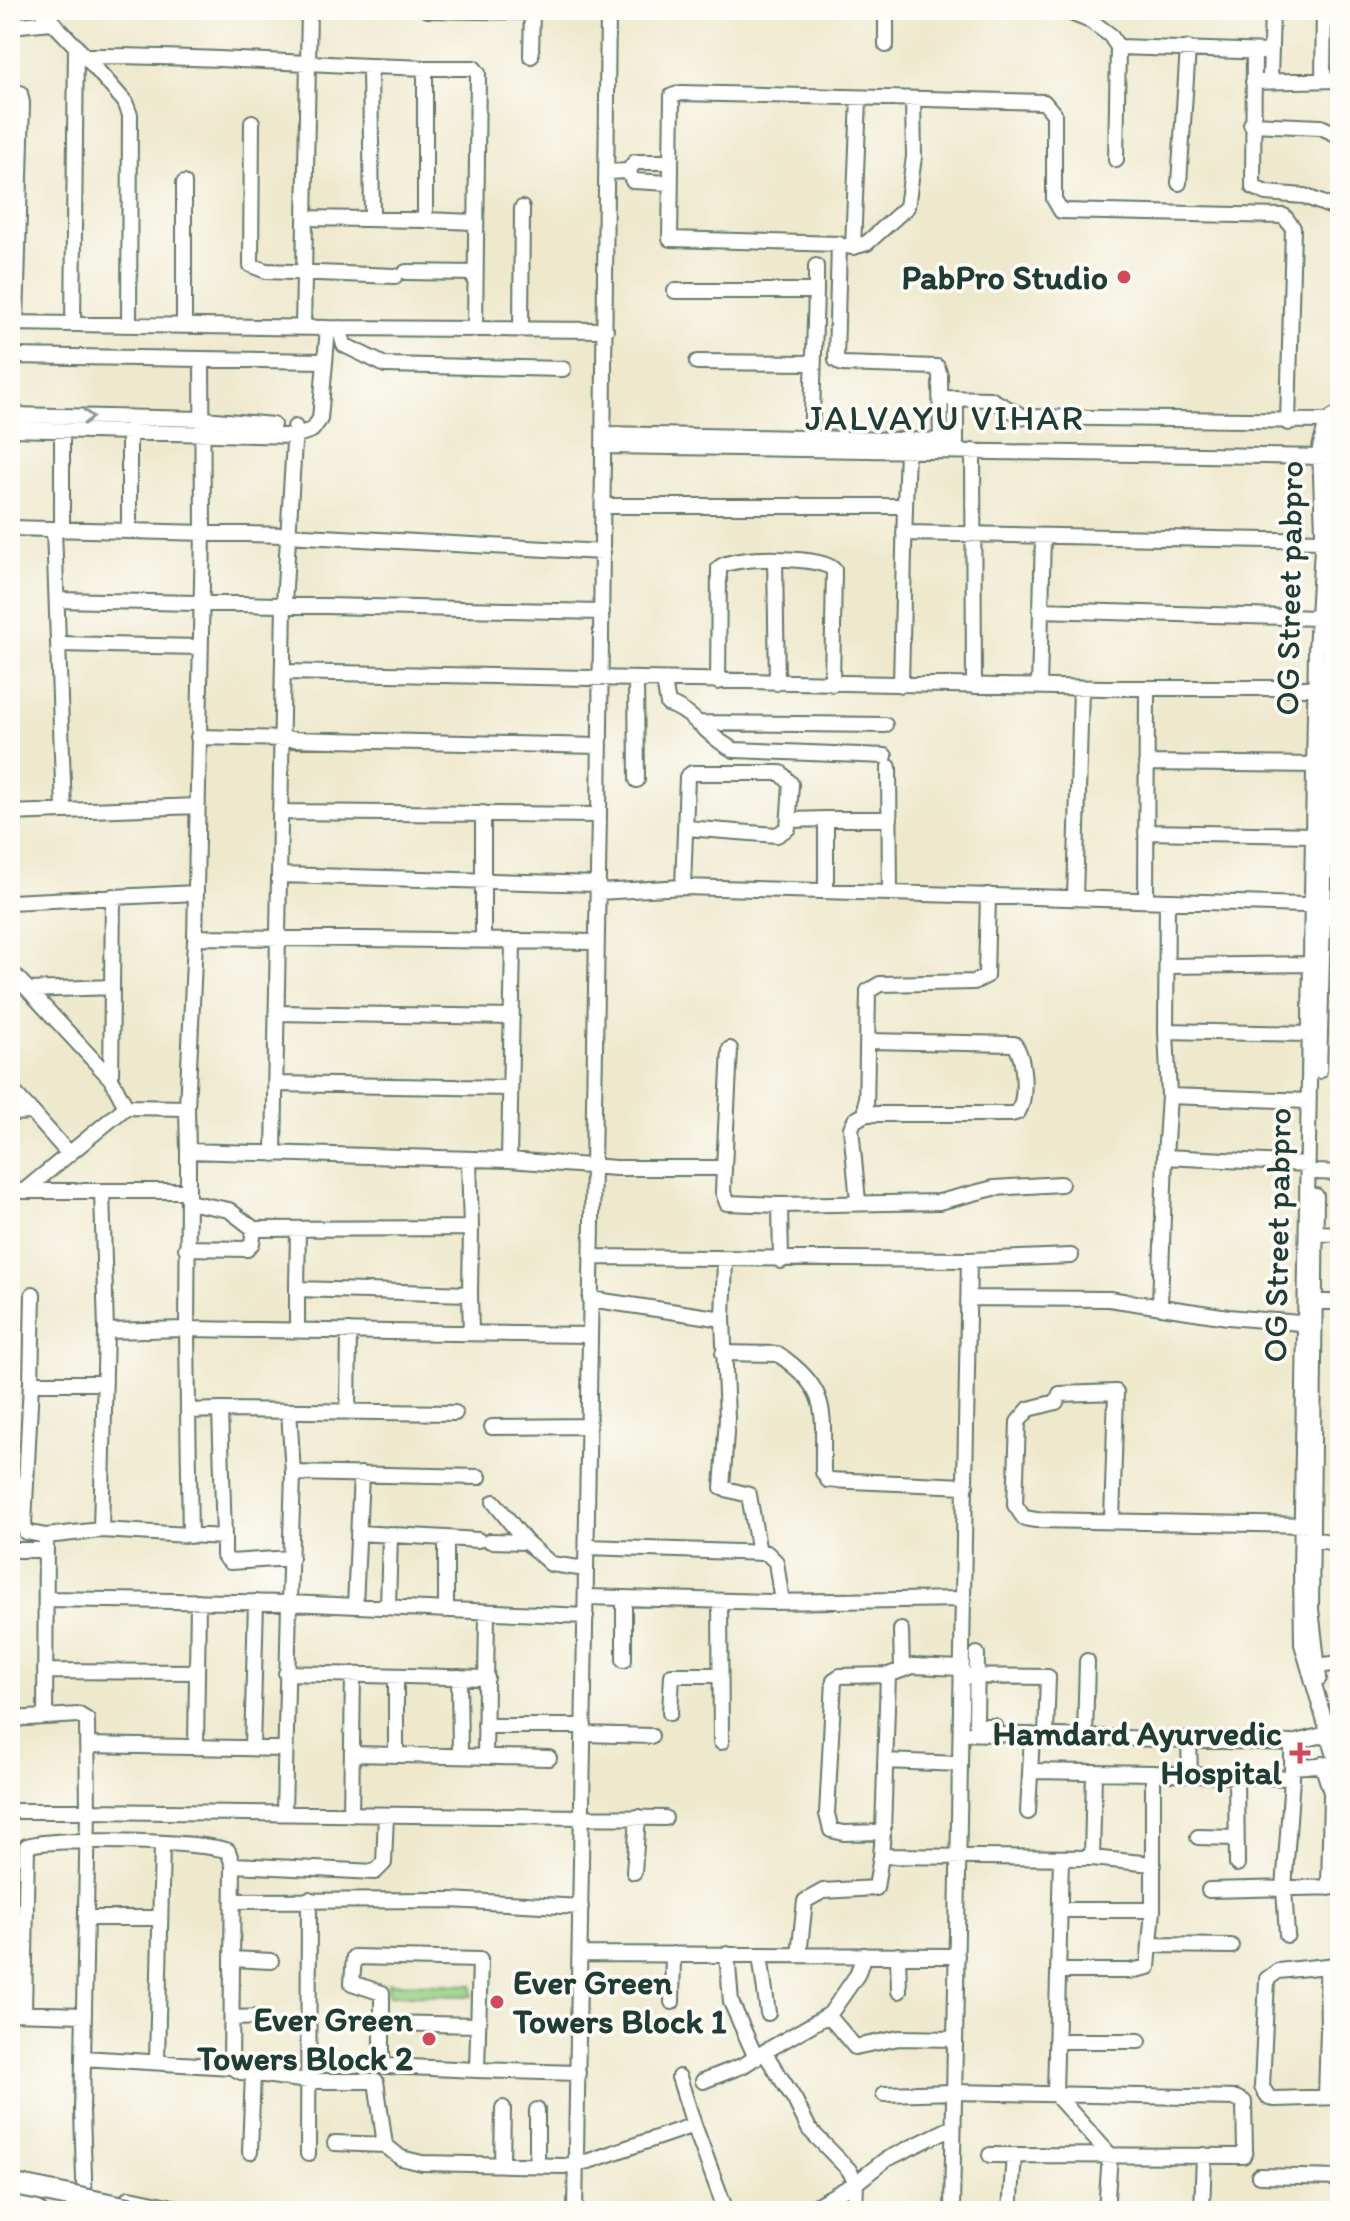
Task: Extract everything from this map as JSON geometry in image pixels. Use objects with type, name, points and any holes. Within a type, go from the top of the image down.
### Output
[{"type":"highway","points":[[10,2184],[144,2211]]},
{"type":"highway","points":[[10,2206],[36,2211]]},
{"type":"main road","points":[[10,2176],[182,2211]]},
{"type":"street","points":[[41,10],[125,102],[130,115],[129,325]]},
{"type":"street","points":[[303,328],[309,10]]},
{"type":"street","points":[[427,10],[532,11],[531,56]]},
{"type":"street","points":[[575,2211],[598,888],[608,10]]},
{"type":"street","points":[[886,10],[886,45]]},
{"type":"street","points":[[1063,10],[1091,16],[1118,47],[1116,160]]},
{"type":"street","points":[[1270,81],[1272,10]]},
{"type":"street","points":[[1323,80],[1324,10],[1340,11]]},
{"type":"street","points":[[10,26],[52,22]]},
{"type":"street","points":[[1118,47],[1270,52]]},
{"type":"street","points":[[1179,183],[1188,48]]},
{"type":"street","points":[[80,51],[370,67],[474,68],[478,73],[475,328]]},
{"type":"street","points":[[73,324],[80,51]]},
{"type":"street","points":[[1254,53],[1251,124],[1253,187],[1266,193],[1304,196],[1340,210]]},
{"type":"street","points":[[370,67],[372,218]]},
{"type":"street","points":[[425,68],[425,220]]},
{"type":"street","points":[[1253,82],[1340,80]]},
{"type":"street","points":[[10,89],[20,93],[22,103],[13,323],[606,330]]},
{"type":"street","points":[[913,99],[914,157],[907,207],[867,243],[846,246],[673,241],[669,237],[671,101],[675,94],[913,99],[1048,104],[1054,114],[1054,199],[1061,211],[1284,216],[1293,228],[1288,423]]},
{"type":"street","points":[[859,98],[836,360],[842,364],[937,367],[948,398],[948,446]]},
{"type":"street","points":[[252,122],[251,265],[259,270],[305,273],[475,273]]},
{"type":"street","points":[[1251,124],[1321,127],[1340,136]]},
{"type":"street","points":[[607,172],[628,171],[635,162],[671,162]]},
{"type":"street","points":[[628,171],[633,181],[670,183]]},
{"type":"street","points":[[184,183],[184,326]]},
{"type":"street","points":[[521,329],[522,208]]},
{"type":"street","points":[[306,218],[474,222]]},
{"type":"street","points":[[811,444],[816,266]]},
{"type":"street","points":[[675,291],[816,291]]},
{"type":"street","points":[[10,415],[298,432],[318,426],[324,361],[334,328]]},
{"type":"street","points":[[334,328],[344,345],[385,365],[563,369]]},
{"type":"street","points":[[10,356],[324,361]]},
{"type":"street","points":[[190,1536],[187,1108],[196,893],[199,601],[203,532],[202,359]]},
{"type":"street","points":[[697,362],[813,363]]},
{"type":"street","points":[[948,398],[998,400],[1024,417],[1331,422]]},
{"type":"street","name":"OG Street pabpro","points":[[1310,1324],[1316,1302],[1317,1233],[1308,1101],[1311,964],[1325,905],[1314,835],[1316,765],[1328,688],[1318,618],[1331,422]]},
{"type":"street","points":[[10,429],[129,431],[204,426]]},
{"type":"street","points":[[62,430],[57,600],[64,811]]},
{"type":"street","points":[[129,431],[129,530]]},
{"type":"street","points":[[274,1154],[286,535],[298,432]]},
{"type":"street","points":[[604,440],[948,446],[1329,460]]},
{"type":"street","points":[[811,444],[907,451],[948,446],[973,451],[1329,460]]},
{"type":"street","points":[[901,685],[907,451]]},
{"type":"street","points":[[973,451],[974,686]]},
{"type":"street","name":"OG Street pabpro","points":[[1329,460],[1336,582],[1328,688],[1325,905],[1312,1168],[1309,1530],[1311,1609],[1317,1666],[1335,1763]]},
{"type":"street","points":[[603,506],[905,506]]},
{"type":"street","points":[[10,528],[286,535],[603,552]]},
{"type":"street","points":[[904,533],[1323,541]]},
{"type":"street","points":[[1039,687],[1043,536]]},
{"type":"street","points":[[718,682],[719,568],[726,562],[775,559],[826,562],[834,570],[832,684]]},
{"type":"street","points":[[775,559],[777,683]]},
{"type":"street","points":[[57,600],[602,612]]},
{"type":"street","points":[[1040,610],[1318,618]]},
{"type":"street","points":[[58,644],[200,647]]},
{"type":"street","points":[[283,672],[1081,688],[1328,688]]},
{"type":"street","points":[[636,680],[637,780]]},
{"type":"street","points":[[664,681],[666,702],[684,708],[713,741],[734,750],[887,761],[890,893]]},
{"type":"street","points":[[1075,898],[1081,688]]},
{"type":"street","points":[[1146,900],[1147,689]]},
{"type":"street","points":[[697,723],[885,725]]},
{"type":"street","points":[[198,737],[600,746]]},
{"type":"street","points":[[1146,763],[1316,765]]},
{"type":"street","points":[[683,887],[686,828],[684,784],[692,773],[781,773],[791,784],[788,828],[777,835],[686,828]]},
{"type":"street","points":[[10,813],[197,806]]},
{"type":"street","points":[[282,812],[599,815]]},
{"type":"street","points":[[483,813],[483,941]]},
{"type":"street","points":[[826,819],[826,891]]},
{"type":"street","points":[[790,820],[890,819]]},
{"type":"street","points":[[1146,832],[1314,835]]},
{"type":"street","points":[[279,875],[598,888],[683,887],[1325,905]]},
{"type":"street","points":[[10,902],[196,893]]},
{"type":"street","points":[[866,1114],[870,987],[974,982],[986,976],[988,895]]},
{"type":"street","points":[[111,1079],[113,896]]},
{"type":"street","points":[[1160,1305],[1169,1096],[1167,901]]},
{"type":"street","points":[[195,937],[597,942]]},
{"type":"street","points":[[509,1160],[513,941]]},
{"type":"street","points":[[1167,966],[1311,964]]},
{"type":"street","points":[[10,970],[111,1079],[126,1107]]},
{"type":"street","points":[[29,990],[112,987]]},
{"type":"street","points":[[277,1013],[512,1017]]},
{"type":"street","points":[[1166,1031],[1310,1034]]},
{"type":"street","points":[[858,1201],[851,1128],[855,1120],[866,1114],[1011,1114],[1018,1112],[1023,1098],[1021,1058],[1014,1044],[868,1041]]},
{"type":"street","points":[[730,1049],[723,1192],[727,1203],[939,1202],[994,1188],[1061,1184]]},
{"type":"street","points":[[275,1084],[510,1088]]},
{"type":"street","points":[[10,1088],[69,1154]]},
{"type":"street","points":[[1169,1096],[1308,1101]]},
{"type":"street","points":[[17,1191],[69,1154],[126,1107],[187,1108]]},
{"type":"street","points":[[10,1113],[32,1112]]},
{"type":"street","points":[[188,1151],[724,1168]]},
{"type":"street","points":[[1165,1157],[1312,1168],[1340,1173]]},
{"type":"street","points":[[469,1159],[471,1333]]},
{"type":"street","points":[[17,1191],[102,1191],[188,1196],[221,1207],[254,1229],[471,1228]]},
{"type":"street","points":[[101,1530],[106,1331],[102,1191]]},
{"type":"street","points":[[780,1205],[781,1261]]},
{"type":"street","points":[[186,1248],[247,1249],[252,1243],[254,1229]]},
{"type":"street","points":[[297,1330],[298,1229]]},
{"type":"street","points":[[1317,1233],[1340,1234]]},
{"type":"street","points":[[591,1257],[781,1261],[1071,1256]]},
{"type":"street","points":[[725,1260],[723,1353],[727,1419],[722,1488],[749,1495],[759,1553]]},
{"type":"street","points":[[952,2211],[960,1764],[967,1673],[964,1599],[969,1260]]},
{"type":"street","points":[[297,1289],[470,1294]]},
{"type":"street","points":[[33,1294],[24,1524],[26,1532],[46,1543]]},
{"type":"street","points":[[970,1298],[1074,1298],[1160,1305],[1228,1317],[1310,1324]]},
{"type":"street","points":[[590,1299],[723,1319]]},
{"type":"street","points":[[1316,1302],[1340,1302]]},
{"type":"street","points":[[106,1331],[187,1329],[589,1335]]},
{"type":"street","points":[[348,1412],[349,1331]]},
{"type":"street","points":[[723,1353],[778,1354],[812,1383],[822,1401],[823,1472],[828,1480],[966,1486]]},
{"type":"street","points":[[31,1383],[105,1383]]},
{"type":"street","points":[[1112,1521],[1116,1392],[1060,1394],[1056,1402],[1029,1409],[1017,1428],[1017,1512],[1036,1520],[1309,1530],[1340,1544]]},
{"type":"street","points":[[220,1410],[224,1556],[230,1562],[291,1558]]},
{"type":"street","points":[[188,1411],[455,1413]]},
{"type":"street","points":[[284,1813],[293,1473],[289,1411]]},
{"type":"street","points":[[492,1427],[588,1426]]},
{"type":"street","points":[[293,1473],[479,1477]]},
{"type":"street","points":[[355,1606],[361,1474]]},
{"type":"street","points":[[494,1502],[526,1542],[557,1567],[586,1569]]},
{"type":"street","points":[[10,1550],[101,1530],[224,1537]]},
{"type":"street","name":"OG Street pabpro","points":[[1309,1530],[1302,1644],[1335,1763]]},
{"type":"street","points":[[358,1533],[526,1542]]},
{"type":"street","points":[[388,1607],[390,1534]]},
{"type":"street","points":[[446,1538],[446,1610]]},
{"type":"street","points":[[45,1717],[46,1543]]},
{"type":"street","points":[[587,1547],[767,1553],[776,1562],[782,1602]]},
{"type":"street","points":[[586,1597],[782,1602],[964,1599]]},
{"type":"street","points":[[624,1598],[624,1660]]},
{"type":"street","points":[[46,1599],[289,1603],[586,1616]]},
{"type":"street","points":[[196,1747],[198,1601]]},
{"type":"street","points":[[720,1601],[721,1742]]},
{"type":"street","points":[[252,1748],[256,1602]]},
{"type":"street","points":[[485,1757],[487,1612]]},
{"type":"street","points":[[799,1955],[805,1901],[823,1891],[876,1888],[883,1832],[885,1761],[901,1630]]},
{"type":"street","points":[[977,1654],[967,1673],[978,1724],[1085,1736],[1292,1743],[1327,1734]]},
{"type":"street","points":[[1085,1736],[1087,1661]]},
{"type":"street","points":[[1317,1666],[1340,1663]]},
{"type":"street","points":[[45,1671],[197,1672]]},
{"type":"street","points":[[883,1832],[835,1832],[828,1826],[834,1680],[840,1676],[895,1672],[1046,1676],[1049,1680],[1042,1732],[1030,1771],[1028,1812]]},
{"type":"street","points":[[286,1673],[487,1678]]},
{"type":"street","points":[[351,1815],[353,1674]]},
{"type":"street","points":[[670,1713],[672,1675],[720,1675]]},
{"type":"street","points":[[396,1676],[396,1755]]},
{"type":"street","points":[[459,1677],[460,1756]]},
{"type":"street","points":[[10,1719],[85,1717],[88,1811],[83,2058],[85,2211]]},
{"type":"street","points":[[485,1726],[651,1736]]},
{"type":"street","points":[[961,1733],[1042,1732]]},
{"type":"street","points":[[1189,1740],[1190,1775]]},
{"type":"street","points":[[1287,1935],[1284,1889],[1292,1743]]},
{"type":"street","points":[[87,1745],[284,1749]]},
{"type":"street","points":[[352,1754],[549,1758]]},
{"type":"street","points":[[885,1761],[960,1764]]},
{"type":"street","points":[[1030,1771],[1236,1777],[1292,1772],[1335,1763],[1331,1795],[1335,1888],[1209,1890]]},
{"type":"street","points":[[1092,1858],[1094,1772]]},
{"type":"street","points":[[1058,1971],[1142,1970],[1148,1967],[1153,1910],[1153,1773]]},
{"type":"street","points":[[1236,1777],[1237,1864]]},
{"type":"street","points":[[1331,1795],[1340,1822]]},
{"type":"street","points":[[10,1811],[665,1818]]},
{"type":"street","points":[[233,1865],[375,1872],[384,1863],[386,1815]]},
{"type":"street","points":[[634,1872],[638,1817]]},
{"type":"street","points":[[1198,1837],[1236,1838]]},
{"type":"street","points":[[84,2015],[17,2013],[25,1850],[31,1844],[87,1842],[219,1847],[228,1851],[233,1865],[231,2067]]},
{"type":"street","points":[[157,2061],[162,1844]]},
{"type":"street","points":[[881,1856],[1092,1858],[1152,1864]]},
{"type":"street","points":[[1061,1858],[1055,2094],[1110,2155],[1106,2211]]},
{"type":"street","points":[[308,2154],[309,1899]]},
{"type":"street","points":[[233,1901],[450,1900],[581,1907]]},
{"type":"street","points":[[1060,1910],[1153,1910]]},
{"type":"street","points":[[86,1918],[160,1918]]},
{"type":"street","points":[[1151,1945],[1231,1946]]},
{"type":"street","points":[[580,1954],[957,1956]]},
{"type":"street","points":[[672,2002],[673,1954]]},
{"type":"street","points":[[727,1954],[731,2002],[760,2055],[795,2100],[809,2129],[849,2170],[856,2183],[855,2211]]},
{"type":"street","points":[[760,1955],[768,2013]]},
{"type":"street","points":[[703,2081],[760,2055],[828,2015],[857,1975],[864,1955]]},
{"type":"street","points":[[898,1955],[899,1991]]},
{"type":"street","points":[[477,2070],[480,1960],[354,1957],[352,1983],[382,1993],[382,2059],[386,2066],[477,2070],[578,2073]]},
{"type":"street","points":[[233,1959],[271,1961]]},
{"type":"street","points":[[1334,1965],[1334,2029],[1333,2097],[1269,2098],[1262,2087],[1267,1979],[1278,1971],[1334,1965]]},
{"type":"street","points":[[828,2015],[855,2047],[899,2038],[955,2039]]},
{"type":"street","points":[[232,2018],[263,2017]]},
{"type":"street","points":[[383,2023],[478,2025]]},
{"type":"street","points":[[1056,2041],[1139,2041]]},
{"type":"street","points":[[83,2058],[231,2067],[308,2081],[376,2081],[385,2145]]},
{"type":"street","points":[[250,2152],[253,2073]]},
{"type":"street","points":[[679,2077],[726,2211]]},
{"type":"street","points":[[884,2094],[954,2092],[1240,2099],[1244,2107],[1245,2154],[990,2155]]},
{"type":"street","points":[[502,2163],[503,2108]]},
{"type":"street","points":[[537,2110],[537,2165]]},
{"type":"street","points":[[335,2143],[385,2145],[401,2158],[422,2163],[576,2164],[694,2125]]},
{"type":"street","points":[[806,2211],[856,2183],[885,2160],[953,2127]]},
{"type":"street","points":[[1010,2211],[1014,2155]]},
{"type":"street","points":[[1202,2211],[1204,2155]]},
{"type":"street","points":[[1259,2176],[1340,2178]]},
{"type":"green space","points":[[388,1983],[472,1985],[472,1996],[388,1995]]},
{"type":"place","name":"PabPro Studio","points":[[1124,277]]},
{"type":"place","name":"Hamdard Ayurvedic Hospital","points":[[1300,1753]]},
{"type":"place","name":"Ever Green Towers Block 1","points":[[497,2002]]},
{"type":"place","name":"Ever Green Towers Block 2","points":[[429,2039]]},
{"type":"district","name":"JALVAYU VIHAR","points":[[945,417]]}]
